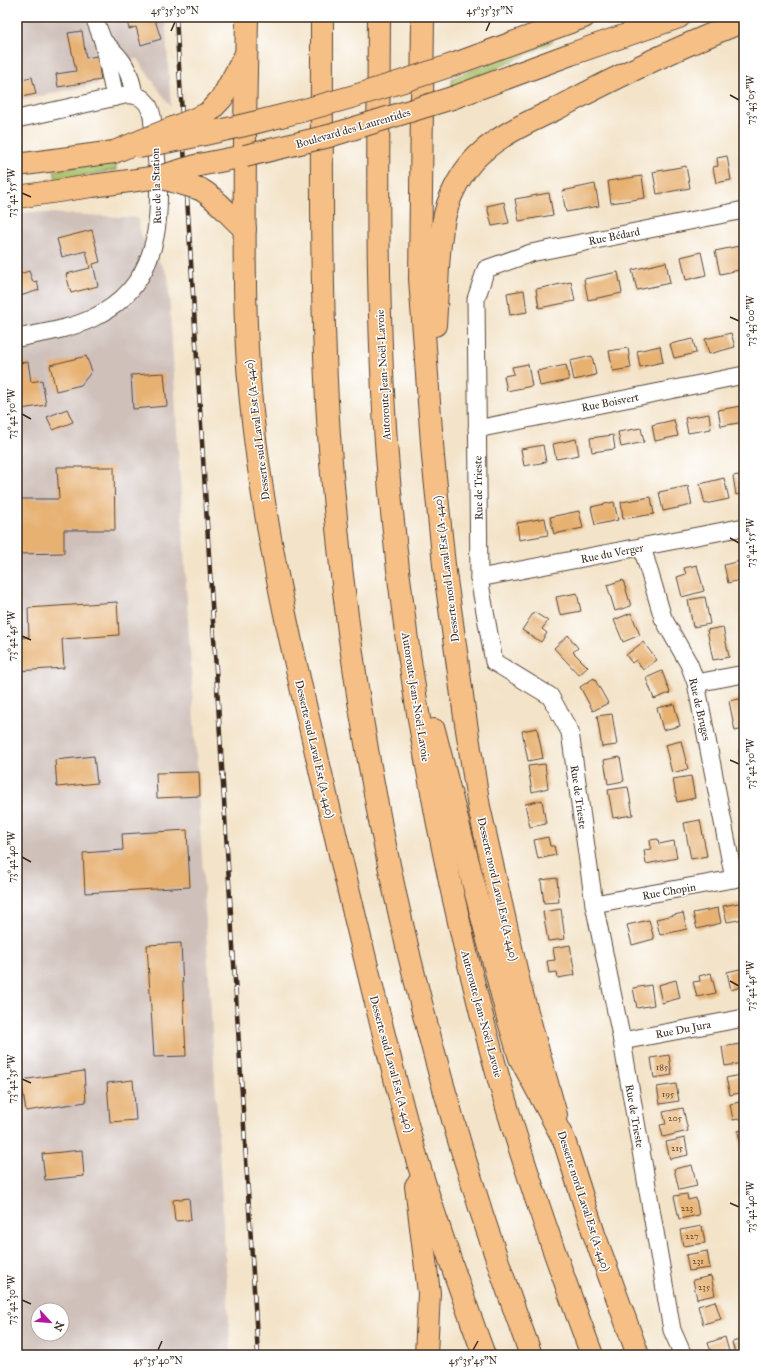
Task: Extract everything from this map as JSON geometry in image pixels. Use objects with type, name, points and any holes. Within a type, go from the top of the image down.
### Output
[{"type":"main road","points":[[114,152],[207,114],[222,98],[238,88],[246,55],[247,17]]},
{"type":"main road","points":[[322,17],[322,241],[327,397],[339,543],[359,702],[391,881],[433,1053],[479,1208],[531,1355]]},
{"type":"main road","name":"Autoroute Jean-Noël-Lavoie","points":[[379,17],[378,213],[381,349],[388,472],[403,611],[413,683],[437,820],[456,911],[498,1075],[530,1178],[592,1355]]},
{"type":"main road","points":[[422,17],[420,279],[430,406]]},
{"type":"main road","points":[[17,165],[114,152],[194,137],[245,125],[361,94],[452,65],[565,22],[584,17]]},
{"type":"main road","name":"Boulevard des Laurentides","points":[[17,197],[159,177],[199,165],[245,156],[329,136],[452,98],[571,54],[679,17]]},
{"type":"main road","points":[[430,406],[443,230],[450,197],[466,168],[488,147],[516,130],[617,77],[744,21]]},
{"type":"main road","name":"Desserte sud Laval Est (A-440)","points":[[238,88],[245,125],[245,229],[248,366],[256,443],[271,540],[301,686],[355,920],[412,1141],[457,1281],[484,1355]]},
{"type":"main road","points":[[159,177],[200,189],[210,195],[245,229]]},
{"type":"main road","name":"Desserte nord Laval Est (A-440)","points":[[430,406],[433,457],[444,565],[475,784],[491,865],[518,980],[564,1140],[596,1240],[638,1355]]},
{"type":"main road","points":[[403,611],[520,1058],[564,1140]]},
{"type":"main road","points":[[412,1141],[422,1247],[429,1293],[426,1355]]},
{"type":"street","points":[[94,17],[103,41],[115,97]]},
{"type":"street","points":[[17,119],[115,97],[134,95],[128,68],[118,55],[103,41]]},
{"type":"street","name":"Rue de la Station","points":[[17,338],[72,326],[104,312],[131,289],[150,258],[156,238],[159,207],[152,120],[148,103],[134,95]]},
{"type":"street","name":"Rue Bédard","points":[[486,269],[531,253],[744,210]]},
{"type":"street","name":"Rue de Trieste","points":[[486,269],[476,299],[479,578],[494,662],[550,696],[570,732],[594,904],[622,1041],[672,1330],[683,1355]]},
{"type":"street","name":"Rue Boisvert","points":[[477,429],[744,375]]},
{"type":"street","name":"Rue du Verger","points":[[479,578],[744,527]]},
{"type":"street","name":"Rue de Bruges","points":[[642,547],[663,618],[689,664],[696,683],[739,878]]},
{"type":"street","points":[[696,683],[744,674]]},
{"type":"street","name":"Rue Chopin","points":[[594,904],[739,878]]},
{"type":"street","name":"Rue Du Jura","points":[[622,1041],[744,1018]]},
{"type":"shaded area","points":[[17,17],[165,17],[171,107],[137,59],[97,60],[101,80],[96,84],[17,101]]},
{"type":"shaded area","points":[[31,212],[138,218],[141,235],[168,275],[231,1355],[17,1355],[17,214]]},
{"type":"green space","points":[[552,39],[553,42],[489,72],[452,86],[452,78]]},
{"type":"green space","points":[[116,161],[116,170],[56,180],[54,170]]},
{"type":"building","points":[[126,17],[154,17],[161,39],[141,45],[136,27],[129,29]]},
{"type":"building","points":[[82,31],[86,58],[97,56],[101,80],[58,87],[56,74],[76,71],[68,33]]},
{"type":"building","points":[[32,77],[36,94],[17,98],[17,80]]},
{"type":"building","points":[[727,156],[731,180],[716,183],[713,167],[718,166],[717,158]]},
{"type":"building","points":[[686,166],[690,188],[657,194],[653,172]]},
{"type":"building","points":[[642,176],[645,198],[611,203],[608,181]]},
{"type":"building","points":[[595,184],[599,206],[566,212],[562,191]]},
{"type":"building","points":[[549,193],[553,215],[519,221],[515,199]]},
{"type":"building","points":[[504,202],[509,223],[492,226],[487,206]]},
{"type":"building","points":[[92,230],[100,262],[93,264],[98,286],[71,293],[66,274],[90,268],[86,251],[62,257],[57,239]]},
{"type":"building","points":[[744,245],[744,269],[720,274],[715,251]]},
{"type":"building","points":[[701,252],[706,275],[686,280],[681,257]]},
{"type":"building","points":[[666,262],[670,283],[637,290],[632,270]]},
{"type":"building","points":[[29,271],[33,282],[37,281],[39,290],[17,297],[17,275]]},
{"type":"building","points":[[618,272],[622,293],[588,300],[584,279]]},
{"type":"building","points":[[571,282],[575,301],[539,308],[536,289]]},
{"type":"building","points":[[524,290],[527,312],[510,315],[507,293]]},
{"type":"building","points":[[731,333],[735,347],[709,354],[705,339]]},
{"type":"building","points":[[693,339],[696,353],[674,358],[670,344]]},
{"type":"building","points":[[660,346],[663,362],[640,367],[637,351]]},
{"type":"building","points":[[628,348],[631,368],[613,371],[609,351]]},
{"type":"building","points":[[86,356],[92,371],[81,385],[56,391],[50,365]]},
{"type":"building","points":[[592,356],[596,375],[574,380],[570,361]]},
{"type":"building","points":[[28,362],[31,382],[42,380],[46,405],[21,409],[22,417],[17,418],[17,363]]},
{"type":"building","points":[[528,364],[532,386],[507,391],[504,376],[514,374],[512,367]]},
{"type":"building","points":[[566,365],[569,380],[540,386],[537,371]]},
{"type":"building","points":[[164,373],[167,406],[133,409],[131,375]]},
{"type":"building","points":[[741,406],[744,422],[721,426],[718,410]]},
{"type":"building","points":[[67,409],[73,422],[53,430],[47,417]]},
{"type":"building","points":[[709,414],[711,429],[688,433],[685,418]]},
{"type":"building","points":[[674,420],[678,436],[655,441],[652,425]]},
{"type":"building","points":[[641,428],[644,442],[621,447],[618,432]]},
{"type":"building","points":[[613,435],[615,449],[592,452],[590,438]]},
{"type":"building","points":[[576,439],[579,455],[556,459],[553,444]]},
{"type":"building","points":[[543,445],[546,462],[524,466],[521,449]]},
{"type":"building","points":[[57,467],[114,467],[115,530],[64,530],[64,553],[17,554],[17,499],[59,499]]},
{"type":"building","points":[[744,474],[744,493],[736,495],[733,476]]},
{"type":"building","points":[[724,478],[729,499],[705,504],[700,484]]},
{"type":"building","points":[[688,486],[692,505],[663,511],[659,492]]},
{"type":"building","points":[[651,497],[654,514],[623,519],[621,502]]},
{"type":"building","points":[[614,502],[618,520],[595,525],[591,507]]},
{"type":"building","points":[[579,511],[583,528],[554,534],[550,517]]},
{"type":"building","points":[[545,518],[548,535],[519,540],[517,523]]},
{"type":"building","points":[[744,560],[744,579],[728,583],[724,565]]},
{"type":"building","points":[[697,565],[704,591],[682,597],[677,577],[686,574],[684,568]]},
{"type":"building","points":[[623,580],[631,606],[615,611],[607,585]]},
{"type":"building","points":[[577,593],[581,611],[560,615],[556,597]]},
{"type":"building","points":[[705,597],[710,624],[693,627],[688,600]]},
{"type":"building","points":[[117,602],[119,635],[62,639],[64,668],[17,671],[17,638],[29,637],[28,608]]},
{"type":"building","points":[[534,612],[548,621],[542,629],[547,633],[541,642],[522,630]]},
{"type":"building","points":[[631,613],[640,635],[623,642],[614,620]]},
{"type":"building","points":[[723,627],[729,657],[713,660],[707,630]]},
{"type":"building","points":[[568,635],[578,648],[573,652],[588,667],[579,675],[554,648]]},
{"type":"building","points":[[643,642],[657,660],[643,670],[636,660],[632,663],[626,655]]},
{"type":"building","points":[[662,671],[670,693],[654,699],[646,678]]},
{"type":"building","points":[[594,678],[608,703],[593,711],[580,687]]},
{"type":"building","points":[[744,698],[744,729],[735,731],[729,701]]},
{"type":"building","points":[[674,704],[680,726],[663,730],[657,708]]},
{"type":"building","points":[[612,714],[617,745],[602,747],[597,716]]},
{"type":"building","points":[[537,728],[543,758],[528,761],[522,731]]},
{"type":"building","points":[[681,741],[688,769],[672,773],[665,745]]},
{"type":"building","points":[[744,749],[744,768],[742,769],[739,750]]},
{"type":"building","points":[[94,756],[97,783],[57,787],[55,760]]},
{"type":"building","points":[[620,757],[624,781],[608,784],[604,760]]},
{"type":"building","points":[[545,764],[548,788],[532,792],[528,766]]},
{"type":"building","points":[[199,772],[200,796],[157,798],[156,773]]},
{"type":"building","points":[[691,776],[695,798],[677,802],[673,779]]},
{"type":"building","points":[[628,787],[633,815],[613,818],[608,790]]},
{"type":"building","points":[[542,800],[546,824],[530,827],[525,804]]},
{"type":"building","points":[[700,820],[707,856],[691,859],[684,823]]},
{"type":"building","points":[[187,830],[190,887],[85,893],[83,853],[123,850],[122,834]]},
{"type":"building","points":[[548,837],[550,846],[554,846],[556,855],[538,859],[534,840]]},
{"type":"building","points":[[658,839],[659,844],[674,841],[677,858],[646,864],[644,850],[651,849],[650,840]]},
{"type":"building","points":[[557,878],[559,902],[544,903],[541,880]]},
{"type":"building","points":[[744,902],[744,919],[727,922],[723,906]]},
{"type":"building","points":[[718,908],[721,923],[697,929],[693,913]]},
{"type":"building","points":[[561,909],[565,939],[548,941],[543,912]]},
{"type":"building","points":[[683,913],[687,929],[660,935],[656,919]]},
{"type":"building","points":[[649,920],[654,939],[632,945],[627,925]]},
{"type":"building","points":[[181,943],[186,1056],[154,1057],[147,945]]},
{"type":"building","points":[[570,945],[575,975],[558,978],[557,972],[549,973],[547,961],[555,960],[553,948]]},
{"type":"building","points":[[744,968],[744,986],[731,990],[727,972]]},
{"type":"building","points":[[711,973],[716,993],[697,997],[693,982],[700,981],[699,976]]},
{"type":"building","points":[[676,980],[680,998],[662,1003],[658,985]]},
{"type":"building","points":[[651,985],[654,1005],[637,1008],[633,988]]},
{"type":"building","points":[[740,1044],[743,1063],[725,1066],[722,1047]]},
{"type":"building","points":[[669,1055],[672,1075],[654,1078],[651,1058]]},
{"type":"building","points":[[84,1071],[86,1102],[26,1111],[21,1080]]},
{"type":"building","points":[[744,1074],[744,1092],[730,1095],[726,1078]]},
{"type":"building","points":[[133,1080],[136,1120],[110,1122],[107,1083]]},
{"type":"building","points":[[676,1084],[679,1101],[660,1104],[657,1087]]},
{"type":"building","points":[[744,1101],[744,1118],[733,1120],[730,1104]]},
{"type":"building","points":[[683,1108],[688,1131],[663,1137],[660,1125],[666,1124],[663,1112]]},
{"type":"building","points":[[744,1130],[744,1148],[741,1149],[738,1131]]},
{"type":"building","points":[[685,1138],[688,1155],[670,1159],[666,1142]]},
{"type":"building","points":[[82,1150],[84,1176],[45,1180],[42,1154]]},
{"type":"building","points":[[692,1165],[697,1186],[679,1190],[674,1169]]},
{"type":"building","points":[[744,1185],[744,1203],[743,1203],[740,1186]]},
{"type":"building","points":[[687,1194],[688,1200],[696,1198],[699,1215],[679,1219],[674,1196]]},
{"type":"building","points":[[189,1198],[191,1220],[175,1221],[173,1200]]},
{"type":"building","points":[[702,1226],[705,1243],[683,1246],[680,1230]]},
{"type":"building","points":[[707,1251],[710,1268],[689,1271],[686,1255]]},
{"type":"building","points":[[711,1276],[715,1295],[697,1299],[693,1280]]},
{"type":"building","points":[[715,1301],[721,1319],[703,1324],[698,1306]]},
{"type":"building","points":[[725,1337],[730,1355],[712,1355],[708,1343]]},
{"type":"building","points":[[744,1339],[744,1355],[742,1351],[735,1353],[732,1342]]},
{"type":"railway","points":[[176,17],[258,1355]]}]
